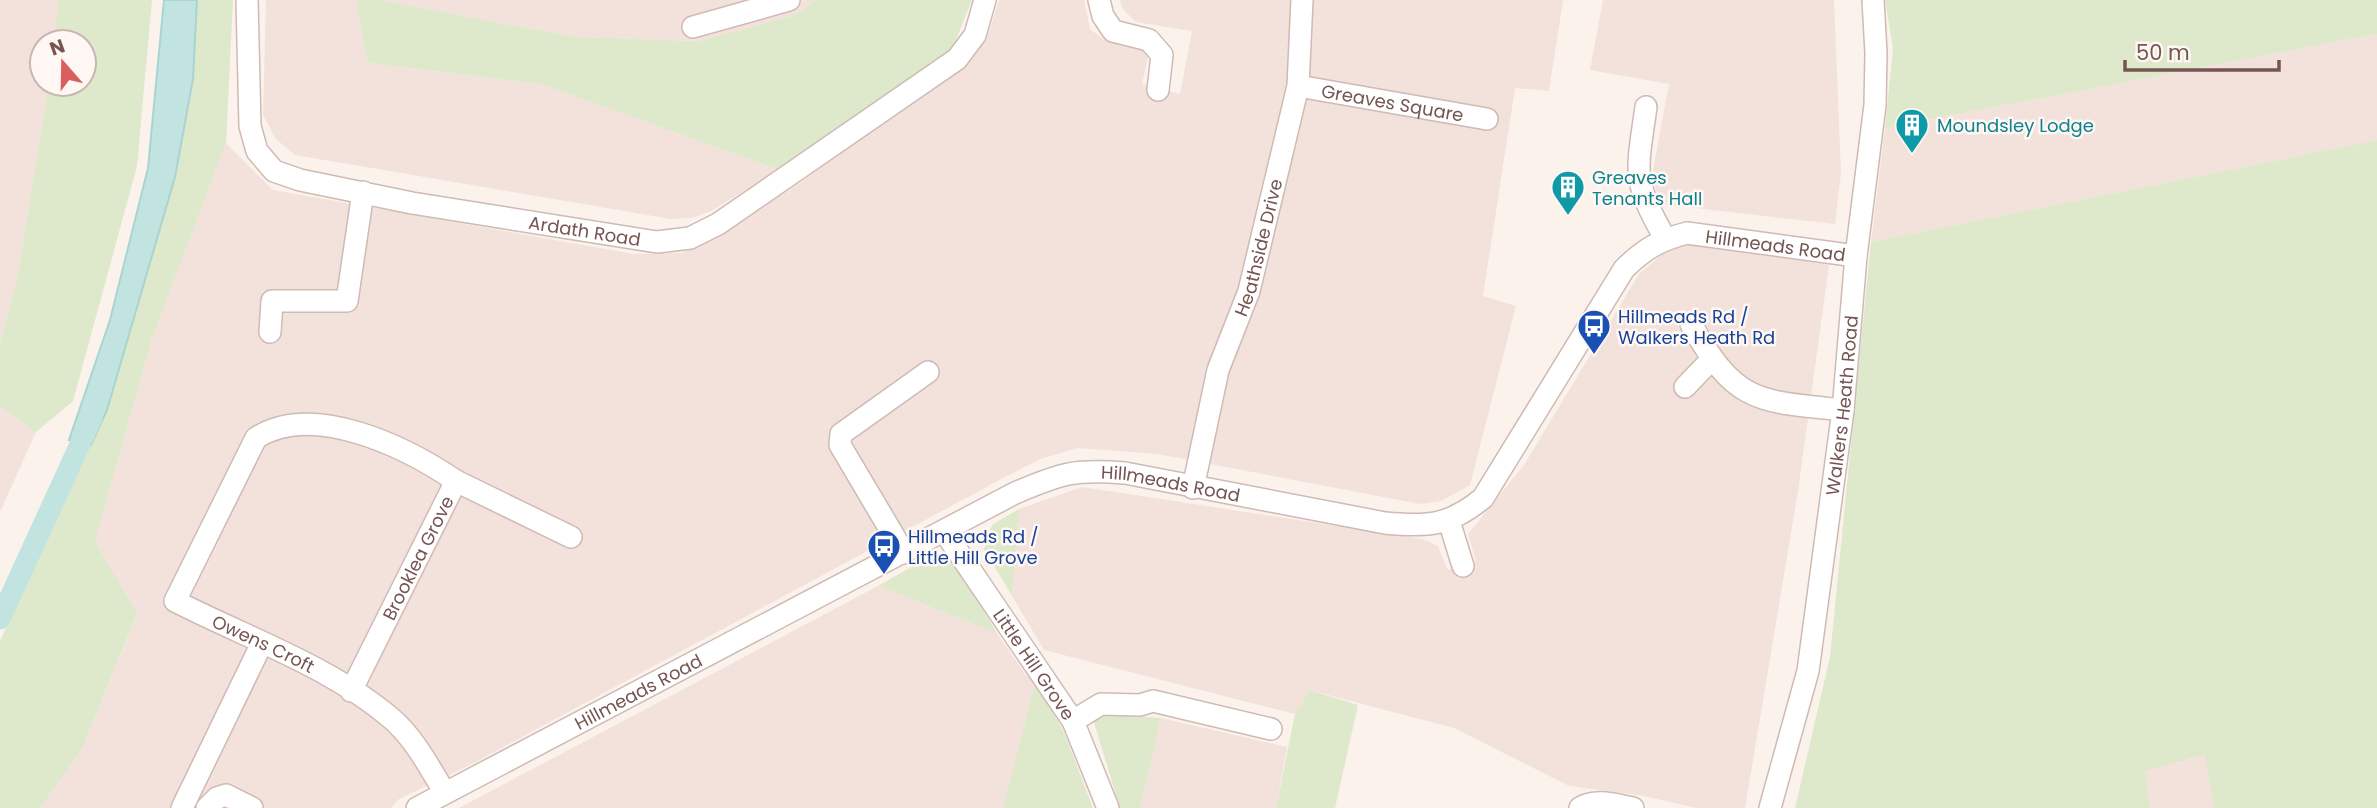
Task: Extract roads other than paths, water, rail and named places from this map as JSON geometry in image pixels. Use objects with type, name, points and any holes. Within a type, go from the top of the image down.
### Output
[{"type":"street","name":"Ardath Road","points":[[247,0],[250,126],[257,151],[274,172],[300,180],[363,192],[657,243],[690,237],[718,224],[957,59],[975,35],[985,0]]},
{"type":"street","points":[[693,26],[749,5],[789,0]]},
{"type":"street","points":[[1099,0],[1103,16],[1113,31],[1149,40],[1162,55],[1158,90]]},
{"type":"street","name":"Heathside Drive","points":[[1193,488],[1218,370],[1249,291],[1298,86],[1302,0]]},
{"type":"street","name":"Walkers Heath Road","points":[[1770,808],[1808,671],[1843,410],[1856,256],[1875,106],[1877,52],[1873,0]]},
{"type":"street","name":"Greaves Square","points":[[1298,86],[1487,119]]},
{"type":"street","points":[[1646,107],[1637,171],[1644,202],[1665,238]]},
{"type":"street","points":[[270,332],[272,301],[347,301],[363,192]]},
{"type":"street","name":"Hillmeads Road","points":[[417,808],[1015,493],[1060,473],[1090,470],[1125,473],[1385,523],[1420,527],[1449,521],[1483,498],[1624,269],[1644,249],[1665,238],[1687,233],[1856,256]]},
{"type":"street","points":[[1691,324],[1711,360],[1746,394],[1778,403],[1843,410]]},
{"type":"street","points":[[1685,387],[1711,360]]},
{"type":"street","points":[[904,553],[840,445],[841,434],[928,372]]},
{"type":"street","name":"Brooklea Grove","points":[[175,601],[256,438],[270,428],[326,425],[377,437],[429,463],[456,481],[351,691]]},
{"type":"street","points":[[456,481],[571,537]]},
{"type":"street","points":[[1449,521],[1463,566]]},
{"type":"street","name":"Little Hill Grove","points":[[944,531],[1073,721],[1108,808]]},
{"type":"street","name":"Owens Croft","points":[[175,601],[262,643],[351,691],[392,719],[412,739],[445,793]]},
{"type":"street","points":[[181,808],[262,643]]},
{"type":"street","points":[[1073,721],[1101,704],[1140,705],[1153,701],[1271,729]]},
{"type":"street","points":[[207,808],[217,798],[226,795],[252,808]]},
{"type":"street","points":[[1580,808],[1591,803],[1604,802],[1633,808]]},
{"type":"water","points":[[164,0],[197,0],[193,79],[175,177],[107,410],[91,445],[69,440],[110,320],[148,168]]},
{"type":"waterway","points":[[0,619],[92,418]]},
{"type":"place","name":"Moundsley Lodge","points":[[1912,155]]},
{"type":"place","name":"Greaves Tenants Hall","points":[[1568,217]]},
{"type":"place","name":"Hillmeads Rd / Walkers Heath Rd","points":[[1594,356]]},
{"type":"place","name":"Hillmeads Rd / Little Hill Grove","points":[[884,576]]}]
